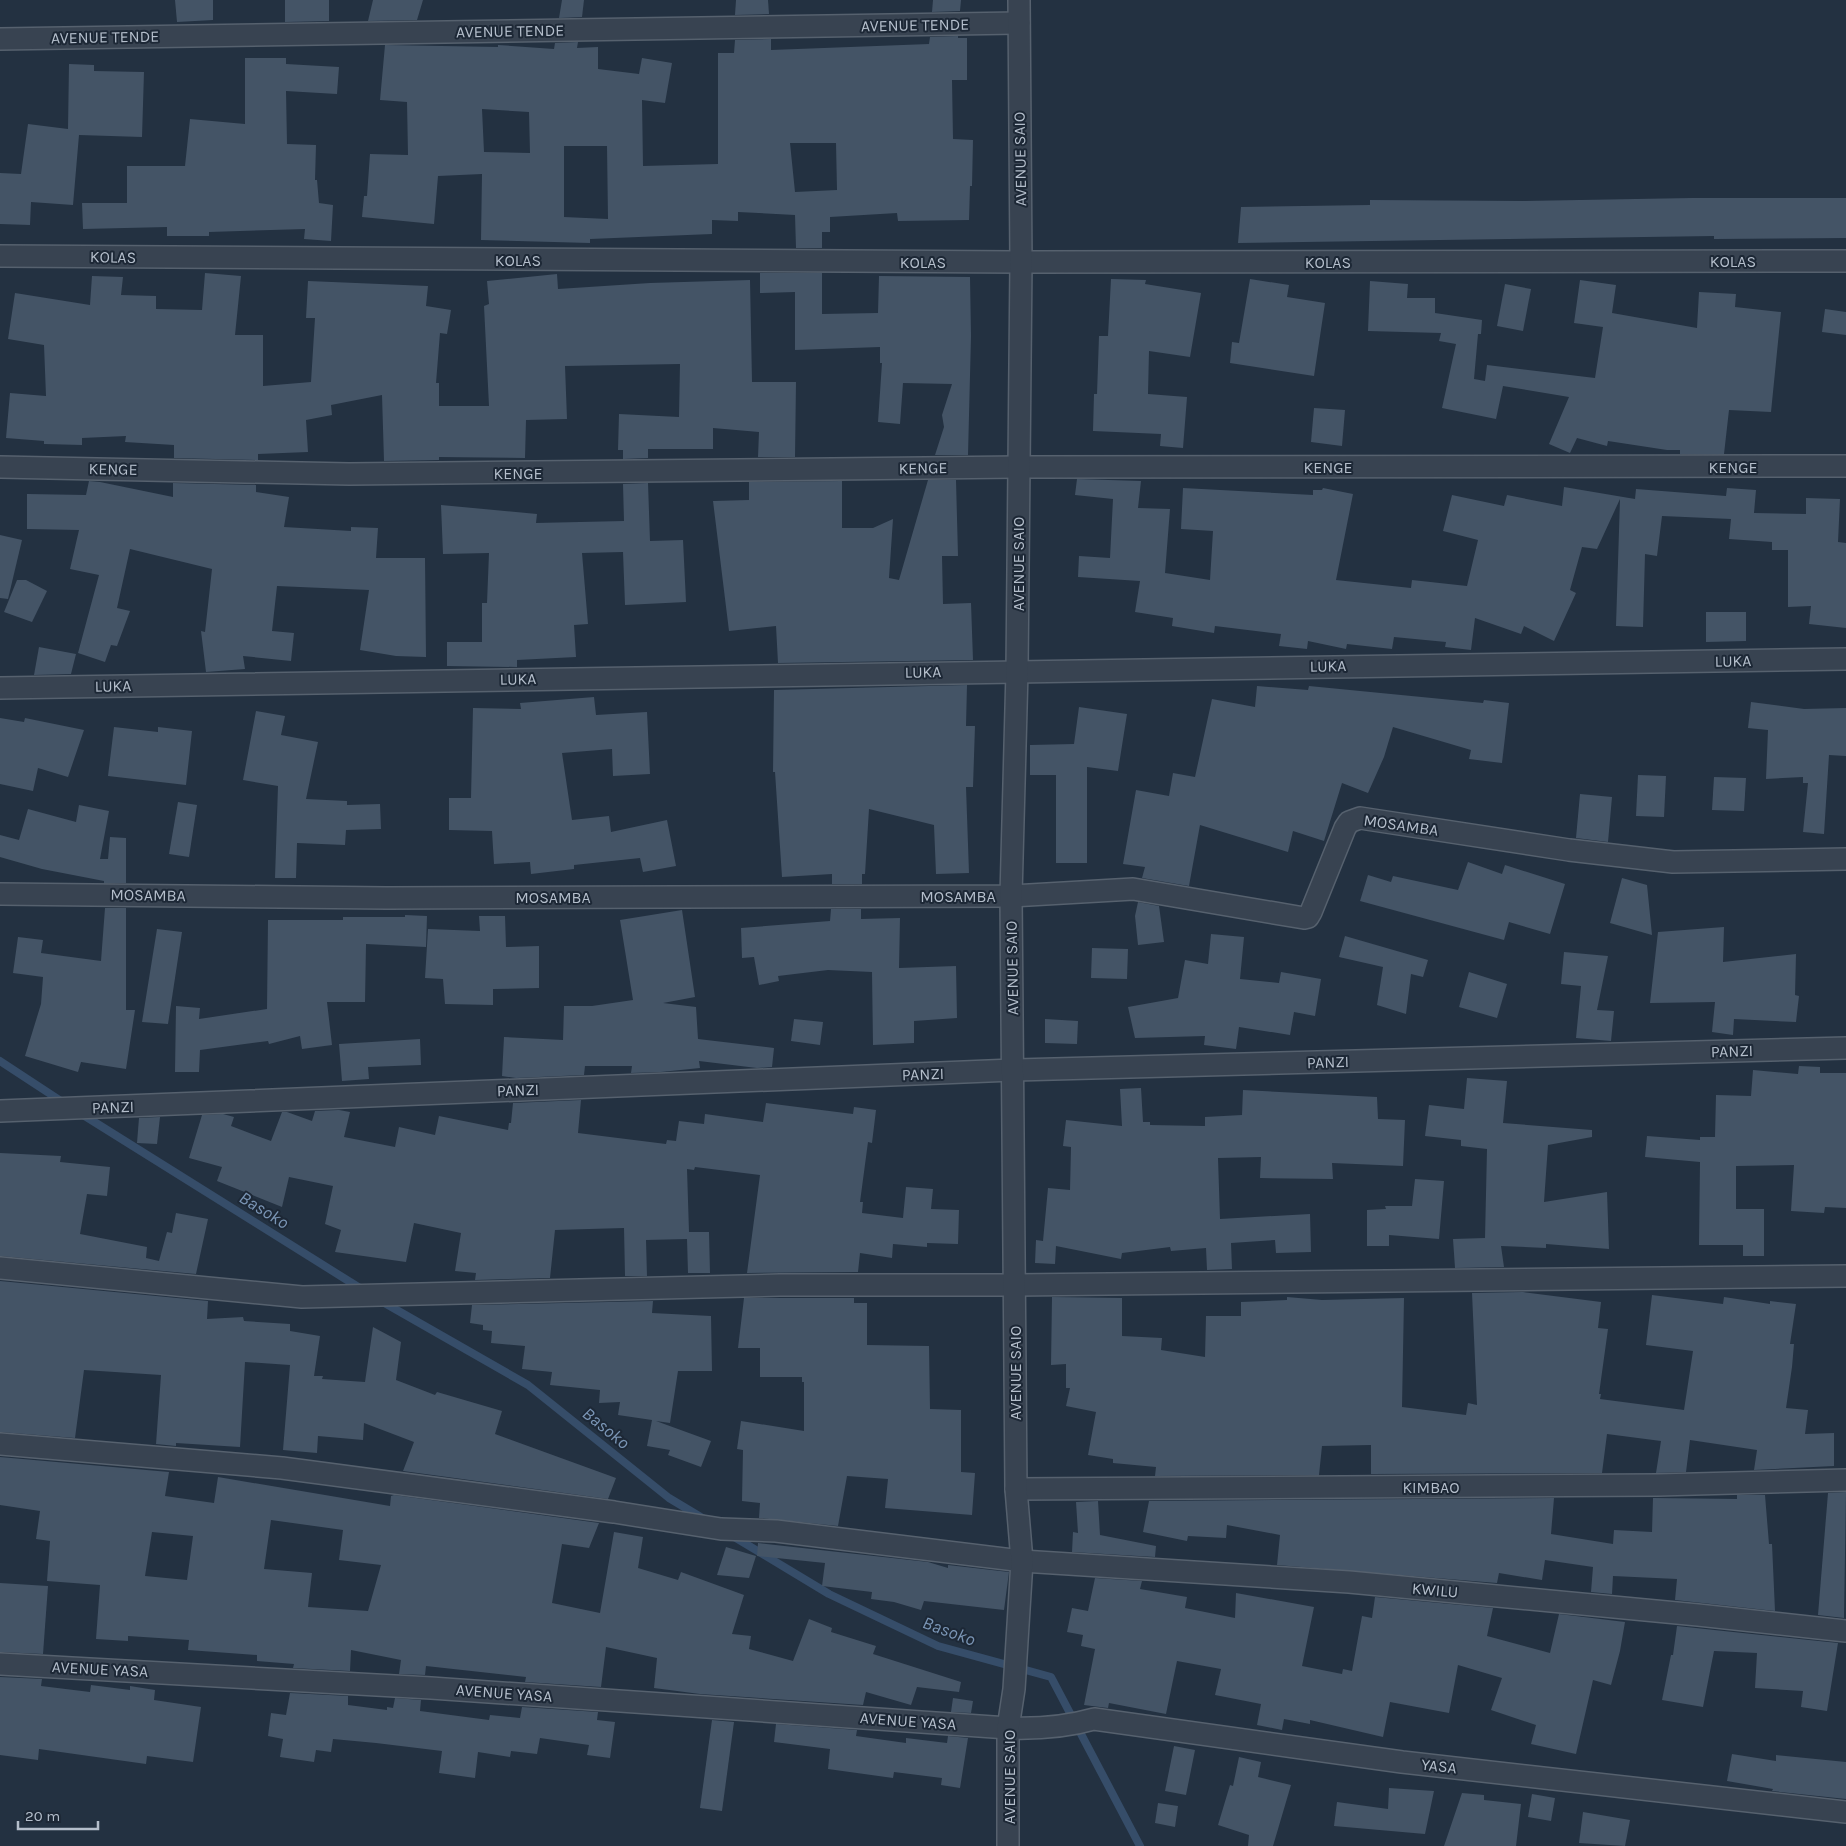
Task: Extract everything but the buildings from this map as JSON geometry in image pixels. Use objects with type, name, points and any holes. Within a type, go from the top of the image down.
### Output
[{"type":"street","name":"AVENUE SAIO","points":[[1008,1846],[1008,1728],[1014,1689],[1022,1561],[1016,1489],[1011,896],[1018,671],[1021,262],[1019,0]]},
{"type":"street","name":"AVENUE TENDE","points":[[0,39],[1019,23]]},
{"type":"street","name":"KOLAS","points":[[0,256],[1021,262],[1846,261]]},
{"type":"street","name":"KENGE","points":[[0,467],[359,474],[1018,467],[1846,466]]},
{"type":"street","name":"LUKA","points":[[0,688],[1846,659]]},
{"type":"street","name":"MOSAMBA","points":[[0,894],[387,898],[1011,896],[1133,889],[1304,918],[1311,912],[1345,828],[1349,822],[1360,818],[1569,850],[1673,862],[1846,859]]},
{"type":"street","name":"PANZI","points":[[0,1111],[1013,1070],[1846,1048]]},
{"type":"street","points":[[0,1268],[302,1297],[608,1288],[1846,1276]]},
{"type":"street","name":"KWILU","points":[[0,1444],[282,1468],[604,1510],[721,1529],[776,1531],[1022,1561],[1349,1582],[1689,1614],[1846,1631]]},
{"type":"street","name":"KIMBAO","points":[[1016,1489],[1658,1486],[1846,1480]]},
{"type":"street","name":"AVENUE YASA","points":[[0,1664],[441,1688],[1034,1729]]},
{"type":"street","name":"YASA","points":[[1034,1729],[1076,1724],[1094,1719],[1402,1762],[1846,1812]]},
{"type":"waterway","name":"Basoko","points":[[0,1061],[64,1103]]},
{"type":"waterway","name":"Basoko","points":[[80,1113],[363,1290]]},
{"type":"waterway","name":"Basoko","points":[[381,1301],[528,1385],[669,1498],[704,1519]]},
{"type":"waterway","name":"Basoko","points":[[731,1535],[829,1594],[938,1646],[1051,1677],[1140,1846]]}]
